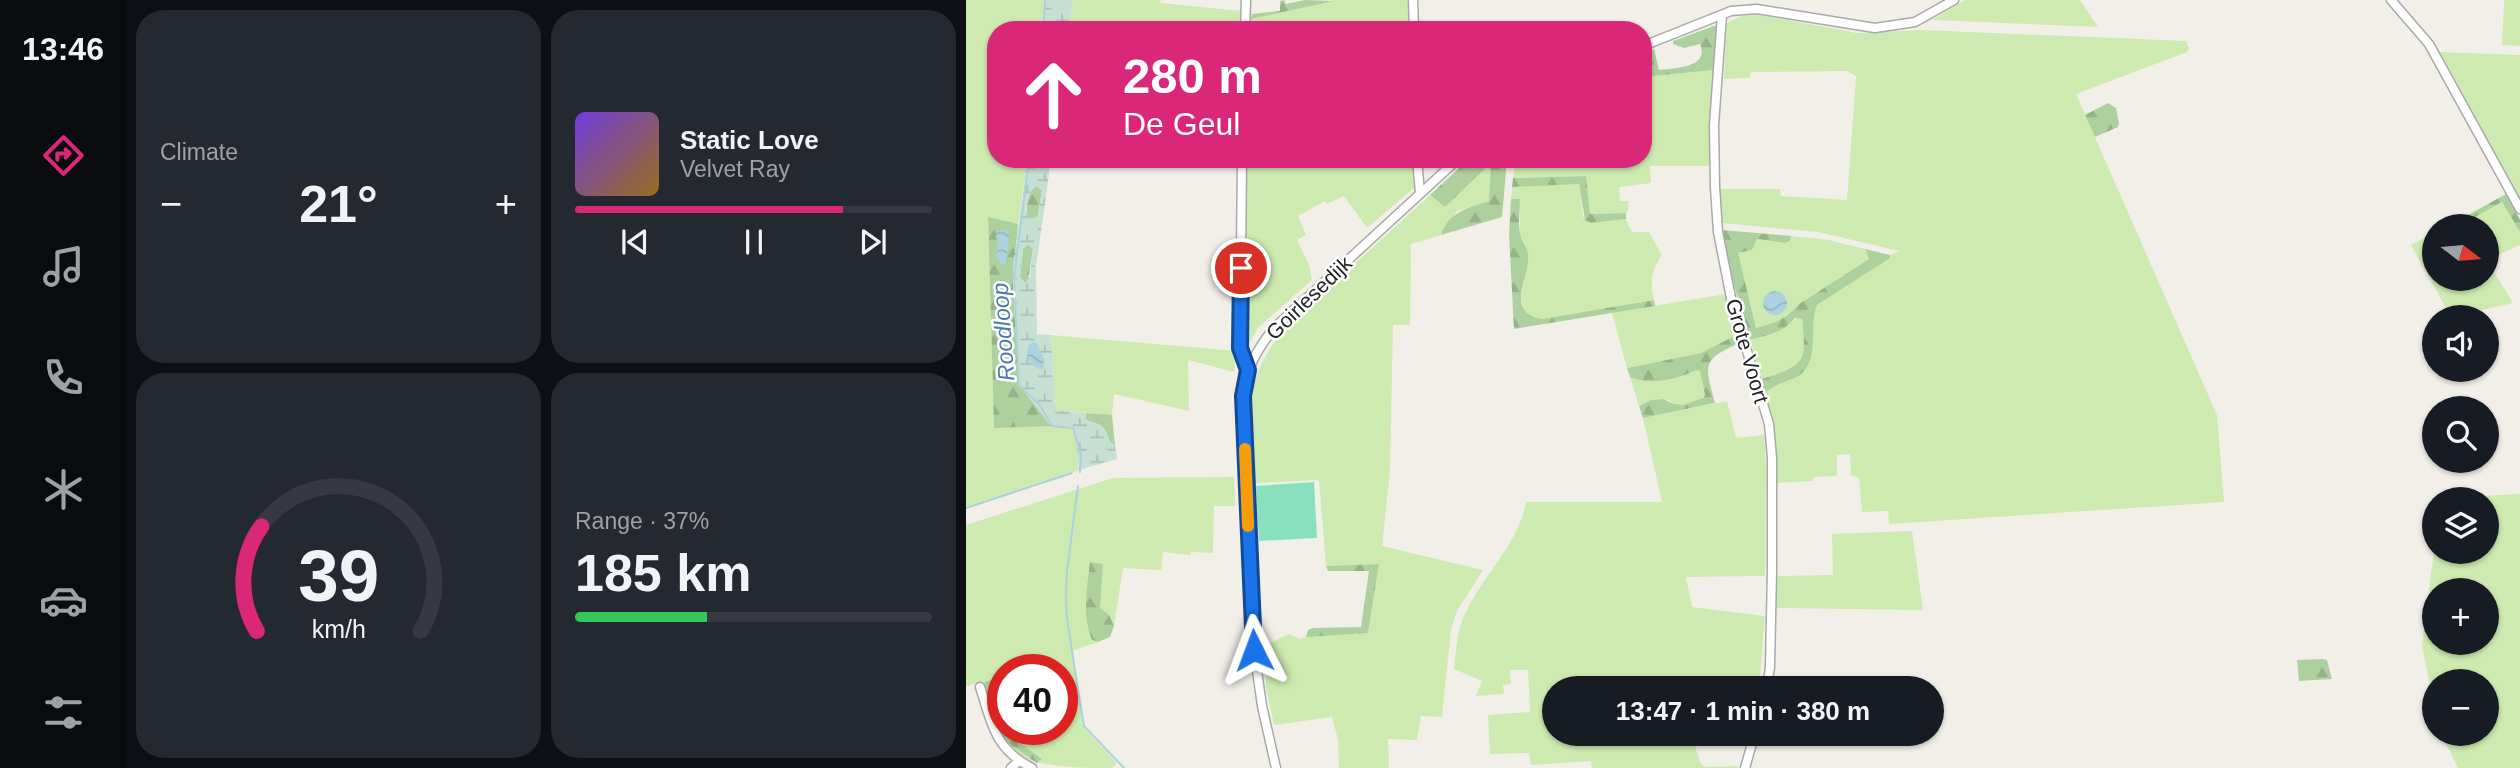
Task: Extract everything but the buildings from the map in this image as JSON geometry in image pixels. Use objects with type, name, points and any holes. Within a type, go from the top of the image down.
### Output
[{"type":"street","points":[[1245,21],[1246,0]]},
{"type":"street","points":[[1413,0],[1414,21]]},
{"type":"street","points":[[1652,43],[1743,5],[1875,28],[1915,22],[1954,0]]},
{"type":"street","points":[[2391,0],[2429,44],[2520,209]]},
{"type":"street","name":"Grote Voort","points":[[1722,15],[1714,125],[1718,232],[1731,298],[1769,424],[1772,458],[1772,594],[1769,676]]},
{"type":"street","points":[[1242,168],[1240,348],[1248,370]]},
{"type":"street","points":[[1418,168],[1420,193]]},
{"type":"street","name":"Goirlesedijk","points":[[1276,768],[1262,706],[1254,650],[1243,396],[1248,370],[1274,328],[1448,168]]},
{"type":"street","points":[[980,687],[994,732],[1010,755],[1032,768]]},
{"type":"street","points":[[1745,768],[1751,746]]},
{"type":"street","points":[[1011,768],[1019,761]]},
{"type":"green space","points":[[966,0],[1044,0],[1043,21],[987,21],[987,168],[1027,168],[1018,224],[988,218],[994,427],[1071,425],[1079,470],[966,508]]},
{"type":"green space","points":[[1044,0],[1073,0],[1070,21],[1043,21]]},
{"type":"green space","points":[[1073,0],[1160,0],[1161,3],[1242,11],[1242,21],[1070,21]]},
{"type":"green space","points":[[1284,0],[1286,4],[1305,0],[1333,1],[1251,19],[1252,14],[1280,11],[1280,1]]},
{"type":"green space","points":[[1333,0],[1411,0],[1411,21],[1251,19]]},
{"type":"green space","points":[[1965,0],[2080,0],[2098,27],[1932,20]]},
{"type":"green space","points":[[2504,0],[2520,0],[2520,46],[2502,45]]},
{"type":"green space","points":[[1760,15],[1857,33],[1922,30],[2186,41],[2189,48],[2187,52],[2076,94],[2217,415],[2224,502],[1889,524],[1888,511],[1862,512],[1859,477],[1851,476],[1850,454],[1837,455],[1837,476],[1814,477],[1813,481],[1775,483],[1770,416],[1765,393],[1773,385],[1795,377],[1812,351],[1813,313],[1817,305],[1899,251],[1818,232],[1722,223],[1720,189],[1780,189],[1781,196],[1847,200],[1856,76],[1847,71],[1751,72],[1750,78],[1724,79],[1727,23],[1741,16]]},
{"type":"green space","points":[[1714,26],[1718,27],[1714,70],[1652,76],[1652,50],[1654,49],[1659,70],[1689,65],[1700,58],[1700,44],[1684,48],[1673,44],[1673,41]]},
{"type":"green space","points":[[2440,52],[2520,55],[2520,198]]},
{"type":"green space","points":[[1714,70],[1709,166],[1652,166],[1652,76]]},
{"type":"green space","points":[[2108,103],[2116,108],[2118,127],[2095,137],[2085,115]]},
{"type":"green space","points":[[1027,168],[1050,168],[1036,268],[1037,334],[1051,335],[1056,410],[1086,413],[1085,419],[1104,428],[1115,446],[1117,459],[1079,470],[1072,426],[1051,426],[1019,384],[1013,265]],"holes":[[[1036,186],[1042,190],[1038,216],[1033,219],[1028,217],[1027,205],[1031,192]],[[1028,244],[1033,249],[1030,277],[1025,283],[1020,277],[1023,249]]]},
{"type":"green space","points":[[1247,168],[1414,168],[1415,187],[1367,228],[1344,196],[1327,204],[1325,201],[1298,216],[1306,235],[1297,240],[1309,264],[1312,280],[1258,328],[1247,347],[1244,222]]},
{"type":"green space","points":[[1459,168],[1486,168],[1445,207],[1430,195]]},
{"type":"green space","points":[[1486,168],[1493,168],[1489,201],[1457,211],[1441,235],[1411,244],[1410,325],[1393,325],[1390,471],[1382,546],[1483,570],[1457,611],[1451,629],[1442,717],[1421,716],[1417,740],[1388,739],[1389,768],[1339,768],[1338,740],[1332,717],[1274,725],[1266,688],[1264,646],[1289,634],[1300,639],[1312,635],[1368,633],[1379,564],[1326,566],[1319,480],[1255,483],[1251,419],[1255,383],[1271,347],[1286,327],[1430,195],[1445,207]]},
{"type":"green space","points":[[1491,168],[1506,168],[1502,217],[1441,235],[1448,221],[1454,216],[1489,201]]},
{"type":"green space","points":[[1514,168],[1650,168],[1651,183],[1619,187],[1620,201],[1629,201],[1626,213],[1590,214],[1585,176],[1513,178]]},
{"type":"green space","points":[[1586,176],[1590,214],[1626,213],[1626,219],[1591,223],[1585,220],[1579,184],[1512,187],[1513,178]]},
{"type":"green space","points":[[1579,184],[1583,217],[1591,223],[1626,219],[1632,232],[1649,232],[1662,255],[1652,277],[1654,300],[1542,319],[1531,317],[1524,310],[1521,300],[1526,269],[1525,244],[1520,234],[1520,200],[1511,199],[1512,187]]},
{"type":"green space","points":[[1036,186],[1042,190],[1038,216],[1033,219],[1028,217],[1027,205]]},
{"type":"green space","points":[[2506,194],[2520,219],[2520,232],[2502,202],[2480,214],[2470,214]]},
{"type":"green space","points":[[1511,199],[1520,199],[1519,229],[1528,254],[1521,301],[1530,315],[1542,319],[1654,300],[1655,306],[1514,329],[1509,234]]},
{"type":"green space","points":[[2502,202],[2520,232],[2520,245],[2499,255],[2499,214],[2480,214]]},
{"type":"green space","points":[[988,217],[1018,224],[1013,286],[1019,384],[1051,426],[994,428]]},
{"type":"green space","points":[[1722,230],[1791,236],[1790,241],[1785,243],[1757,239],[1752,250],[1738,253],[1756,328],[1788,315],[1799,304],[1869,259],[1865,249],[1890,255],[1890,258],[1817,305],[1809,364],[1800,375],[1765,393],[1762,379],[1787,370],[1800,361],[1804,345],[1802,319],[1795,318],[1774,333],[1749,340],[1722,241]]},
{"type":"green space","points":[[1791,236],[1829,240],[1865,249],[1869,259],[1799,304],[1777,322],[1756,328],[1737,253],[1752,247],[1757,239],[1785,243],[1790,241]],"holes":[[[1776,291],[1787,300],[1784,311],[1775,315],[1764,308],[1770,292]]]},
{"type":"green space","points":[[2422,239],[2422,265],[2411,245]]},
{"type":"green space","points":[[1028,244],[1033,249],[1028,282],[1025,283],[1020,277],[1023,249]]},
{"type":"green space","points":[[2499,280],[2513,303],[2499,306],[2444,305],[2437,291],[2499,291]]},
{"type":"green space","points":[[1726,294],[1738,334],[1701,353],[1627,368],[1612,313]]},
{"type":"green space","points":[[1799,317],[1802,319],[1804,345],[1800,361],[1787,370],[1762,379],[1750,340],[1774,334]]},
{"type":"green space","points":[[1738,334],[1740,343],[1718,354],[1709,365],[1709,380],[1715,403],[1643,418],[1639,406],[1651,400],[1663,399],[1683,405],[1703,398],[1705,395],[1700,371],[1663,381],[1646,381],[1630,377],[1627,368],[1701,353]]},
{"type":"green space","points":[[1051,335],[1236,351],[1234,372],[1188,360],[1189,411],[1114,394],[1112,415],[1056,410]]},
{"type":"green space","points":[[1700,371],[1705,395],[1698,400],[1680,405],[1661,399],[1639,406],[1630,377],[1663,381]]},
{"type":"green space","points":[[1727,401],[1736,438],[1764,435],[1765,576],[1686,577],[1692,607],[1765,616],[1760,676],[1542,676],[1542,746],[1695,746],[1701,764],[1706,767],[1738,766],[1737,768],[1592,768],[1591,761],[1531,765],[1529,753],[1490,754],[1488,715],[1530,712],[1528,670],[1510,670],[1511,684],[1503,685],[1504,694],[1476,696],[1482,681],[1454,669],[1462,621],[1515,534],[1526,502],[1662,502],[1643,418]]},
{"type":"green space","points":[[1086,413],[1112,415],[1115,446],[1109,441],[1105,430],[1085,419]]},
{"type":"green space","points":[[1234,477],[1235,506],[1214,506],[1213,553],[1191,552],[1190,555],[1163,552],[1161,570],[1123,568],[1114,626],[1109,615],[1099,608],[1103,565],[1090,563],[1092,639],[1098,642],[1072,651],[1072,654],[987,654],[987,681],[966,686],[966,525],[1113,478]]},
{"type":"green space","points":[[1314,482],[1317,538],[1259,541],[1256,486]]},
{"type":"green space","points":[[2520,494],[2520,768],[2458,768],[2447,746],[2499,746],[2499,669],[2427,669],[2424,655],[2499,655],[2499,578],[2431,578],[2432,564],[2499,564],[2499,495]]},
{"type":"green space","points":[[1912,531],[1923,610],[1776,608],[1776,576],[1833,575],[1832,534]]},
{"type":"green space","points":[[1090,562],[1103,564],[1100,608],[1109,615],[1114,626],[1110,637],[1098,642],[1092,640],[1087,621]]},
{"type":"green space","points":[[1379,564],[1368,633],[1306,637],[1308,630],[1313,628],[1361,627],[1369,571],[1328,571],[1326,566]]},
{"type":"green space","points":[[2297,660],[2327,660],[2332,679],[2299,681]]},
{"type":"green space","points":[[1078,692],[1083,727],[1117,763],[1112,768],[1056,766],[1038,762],[1041,759],[1024,745],[1078,745]]},
{"type":"green space","points":[[1005,745],[1013,745],[1034,761],[1017,755]]},
{"type":"green space","points":[[1023,745],[1042,759],[1037,763],[1012,746]]},
{"type":"water","points":[[1001,229],[1009,235],[1006,263],[1002,265],[996,257],[999,244],[995,235]]},
{"type":"water","points":[[1775,291],[1784,294],[1787,303],[1784,312],[1775,315],[1766,312],[1763,303],[1766,294]]},
{"type":"water","points":[[1033,342],[1037,344],[1044,359],[1043,369],[1036,368],[1027,357],[1028,346]]},
{"type":"waterway","name":"Roodloop","points":[[1044,21],[1045,0]]},
{"type":"waterway","name":"Roodloop","points":[[1028,168],[1014,278],[1019,385],[1039,404],[1052,426],[1073,428],[1081,455],[1080,472]]},
{"type":"waterway","points":[[966,508],[1072,473]]},
{"type":"waterway","name":"Roodloop","points":[[1078,486],[1066,600],[1078,690],[1084,726],[1124,768]]},
{"type":"slow traffic","points":[[1245,449],[1248,526]]},
{"type":"route","points":[[1241,268],[1240,348],[1248,370],[1243,396],[1254,650]]}]
